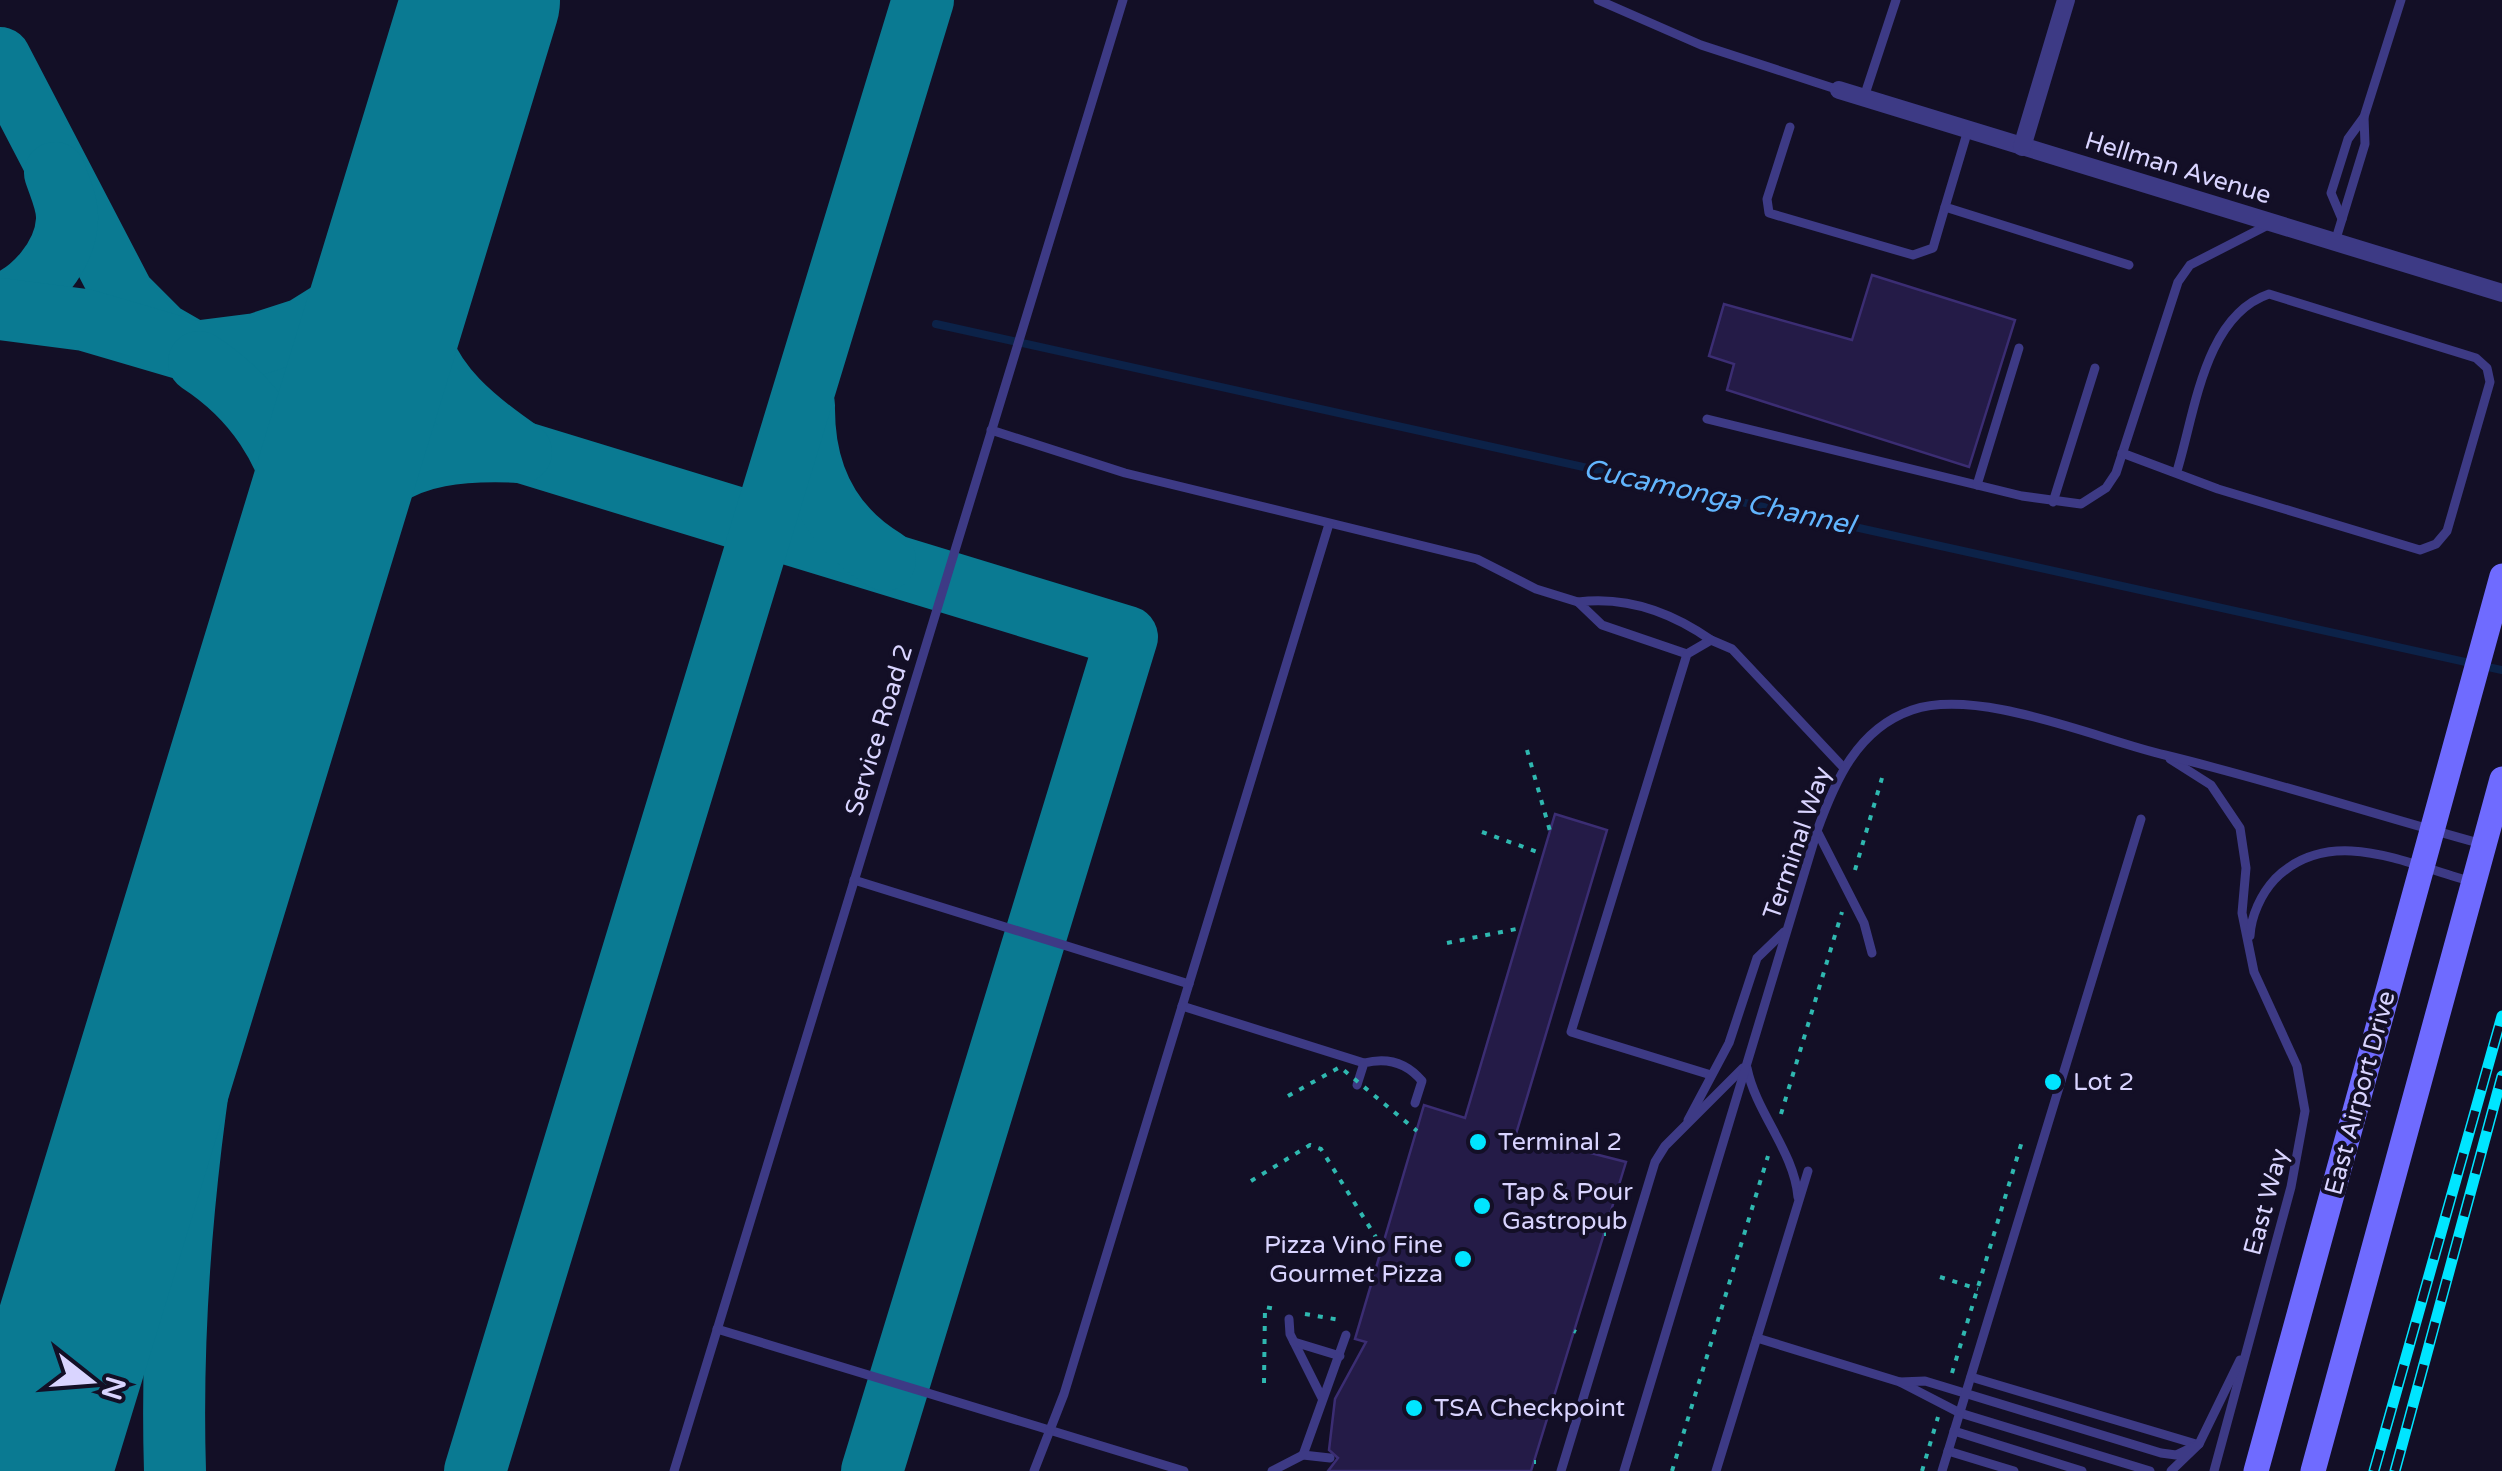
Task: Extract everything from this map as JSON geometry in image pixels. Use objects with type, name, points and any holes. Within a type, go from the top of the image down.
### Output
[{"type":"main road","name":"East Airport Drive","points":[[2256,1471],[2502,576]]},
{"type":"main road","points":[[2313,1471],[2502,779]]},
{"type":"street","points":[[2022,147],[2066,0]]},
{"type":"street","name":"Hellman Avenue","points":[[1838,90],[2502,293]]},
{"type":"lane","name":"Service Road 2","points":[[674,1471],[1123,0]]},
{"type":"lane","points":[[1598,0],[1718,52],[1838,90]]},
{"type":"lane","points":[[1863,98],[1896,0]]},
{"type":"lane","points":[[2342,219],[2331,193],[2348,139],[2364,117],[2401,0]]},
{"type":"lane","points":[[2334,242],[2366,144],[2364,117]]},
{"type":"lane","points":[[1790,126],[1767,199],[1769,213],[1912,254],[1933,248],[1968,130]]},
{"type":"lane","points":[[1945,207],[2129,265]]},
{"type":"lane","points":[[1707,419],[1977,485],[2053,502],[2081,504],[2094,497],[2116,473],[2178,282],[2190,265],[2272,223]]},
{"type":"lane","points":[[2122,453],[2218,489],[2420,550],[2436,544],[2448,532],[2490,382],[2487,368],[2476,358],[2269,294],[2250,300],[2219,334],[2178,471]]},
{"type":"lane","points":[[1977,485],[2020,348]]},
{"type":"lane","points":[[2053,502],[2095,368]]},
{"type":"lane","points":[[991,430],[1125,473],[1477,560],[1536,589],[1578,602],[1610,598],[1681,619],[1732,649],[1844,766]]},
{"type":"lane","points":[[1034,1471],[1050,1430],[1330,524]]},
{"type":"lane","points":[[1578,602],[1602,625],[1687,654]]},
{"type":"lane","points":[[1711,640],[1687,654],[1571,1032],[1711,1074]]},
{"type":"lane","name":"Terminal Way","points":[[1624,1471],[1817,831],[1844,766],[1862,743],[1889,721],[1936,704],[2030,717],[2164,755],[2222,767],[2484,844]]},
{"type":"lane","name":"East Way","points":[[2164,755],[2211,785],[2232,811],[2246,868],[2242,914],[2249,948],[2262,998],[2297,1066],[2305,1110],[2295,1172],[2214,1471]]},
{"type":"lane","points":[[1942,1471],[2141,819]]},
{"type":"lane","points":[[1817,831],[1848,892],[1872,953]]},
{"type":"lane","name":"East Way","points":[[2249,948],[2250,924],[2270,884],[2306,857],[2348,849],[2474,882]]},
{"type":"lane","points":[[854,880],[1189,984]]},
{"type":"lane","points":[[1685,1127],[1729,1043],[1756,958],[1787,929]]},
{"type":"lane","points":[[1182,1006],[1364,1063],[1382,1058],[1412,1069],[1422,1081],[1416,1103]]},
{"type":"lane","points":[[1357,1085],[1364,1063]]},
{"type":"lane","points":[[1561,1471],[1646,1185],[1666,1146],[1746,1066],[1756,1103],[1796,1180],[1798,1205]]},
{"type":"lane","points":[[1716,1471],[1808,1171]]},
{"type":"lane","points":[[1289,1319],[1294,1342],[1322,1398]]},
{"type":"lane","points":[[717,1329],[1184,1471]]},
{"type":"lane","points":[[1304,1455],[1346,1335]]},
{"type":"lane","points":[[1757,1338],[1900,1382],[1960,1413],[2150,1471]]},
{"type":"lane","points":[[1294,1342],[1340,1356]]},
{"type":"lane","points":[[2174,1471],[2199,1444],[2248,1344]]},
{"type":"lane","points":[[1970,1377],[2199,1444]]},
{"type":"lane","points":[[1900,1382],[1924,1382],[2161,1453],[2176,1455],[2199,1444]]},
{"type":"lane","points":[[1954,1432],[2082,1471]]},
{"type":"lane","points":[[1948,1451],[2014,1471]]},
{"type":"lane","points":[[1272,1471],[1304,1455],[1330,1458]]},
{"type":"path","points":[[1527,750],[1550,832]]},
{"type":"path","points":[[1672,1471],[1882,778]]},
{"type":"path","points":[[1482,832],[1543,854]]},
{"type":"path","points":[[1446,943],[1522,928]]},
{"type":"path","points":[[1288,1096],[1340,1066],[1417,1131]]},
{"type":"path","points":[[1950,1380],[2023,1138]]},
{"type":"path","points":[[1251,1181],[1310,1145],[1321,1149],[1382,1248]]},
{"type":"path","points":[[1940,1277],[1978,1290]]},
{"type":"path","points":[[1922,1471],[1939,1412]]},
{"type":"building","points":[[1872,275],[2015,320],[1969,467],[1727,390],[1734,364],[1709,356],[1724,304],[1852,340]]},
{"type":"building","name":"Terminal 2","points":[[1555,814],[1607,830],[1516,1134],[1626,1162],[1531,1471],[1328,1471],[1338,1458],[1329,1450],[1335,1399],[1366,1342],[1355,1339],[1424,1105],[1465,1118]]},
{"type":"waterway","name":"Cucamonga Channel","points":[[936,324],[2502,670]]},
{"type":"taxiway","points":[[475,1471],[923,0]]},
{"type":"taxiway","points":[[0,58],[124,296],[161,333],[194,352],[1127,637],[872,1471]]},
{"type":"taxiway","points":[[0,305],[35,283],[60,247],[67,214],[55,173]]},
{"type":"taxiway","points":[[301,592],[341,522],[384,478],[409,464],[440,456],[521,452],[457,400],[423,349],[412,288],[418,206]]},
{"type":"taxiway","points":[[0,309],[85,320],[194,352],[257,344],[303,329],[343,304],[384,260],[415,211]]},
{"type":"taxiway","points":[[175,1471],[176,1325],[195,1108],[218,964],[292,627],[302,560],[300,514],[278,447],[252,409],[199,362]]},
{"type":"taxiway","points":[[804,405],[808,452],[823,494],[848,531],[885,560]]},
{"type":"runway","points":[[32,1471],[481,0]]},
{"type":"railway","points":[[2374,1471],[2502,1016]]},
{"type":"railway","points":[[2395,1471],[2502,1076]]},
{"type":"place","name":"Lot 2","points":[[2053,1082]]},
{"type":"place","name":"Terminal 2","points":[[1478,1142]]},
{"type":"place","name":"Tap & Pour Gastropub","points":[[1482,1206]]},
{"type":"place","name":"Pizza Vino Fine Gourmet Pizza","points":[[1463,1259]]},
{"type":"place","name":"TSA Checkpoint","points":[[1414,1408]]}]
